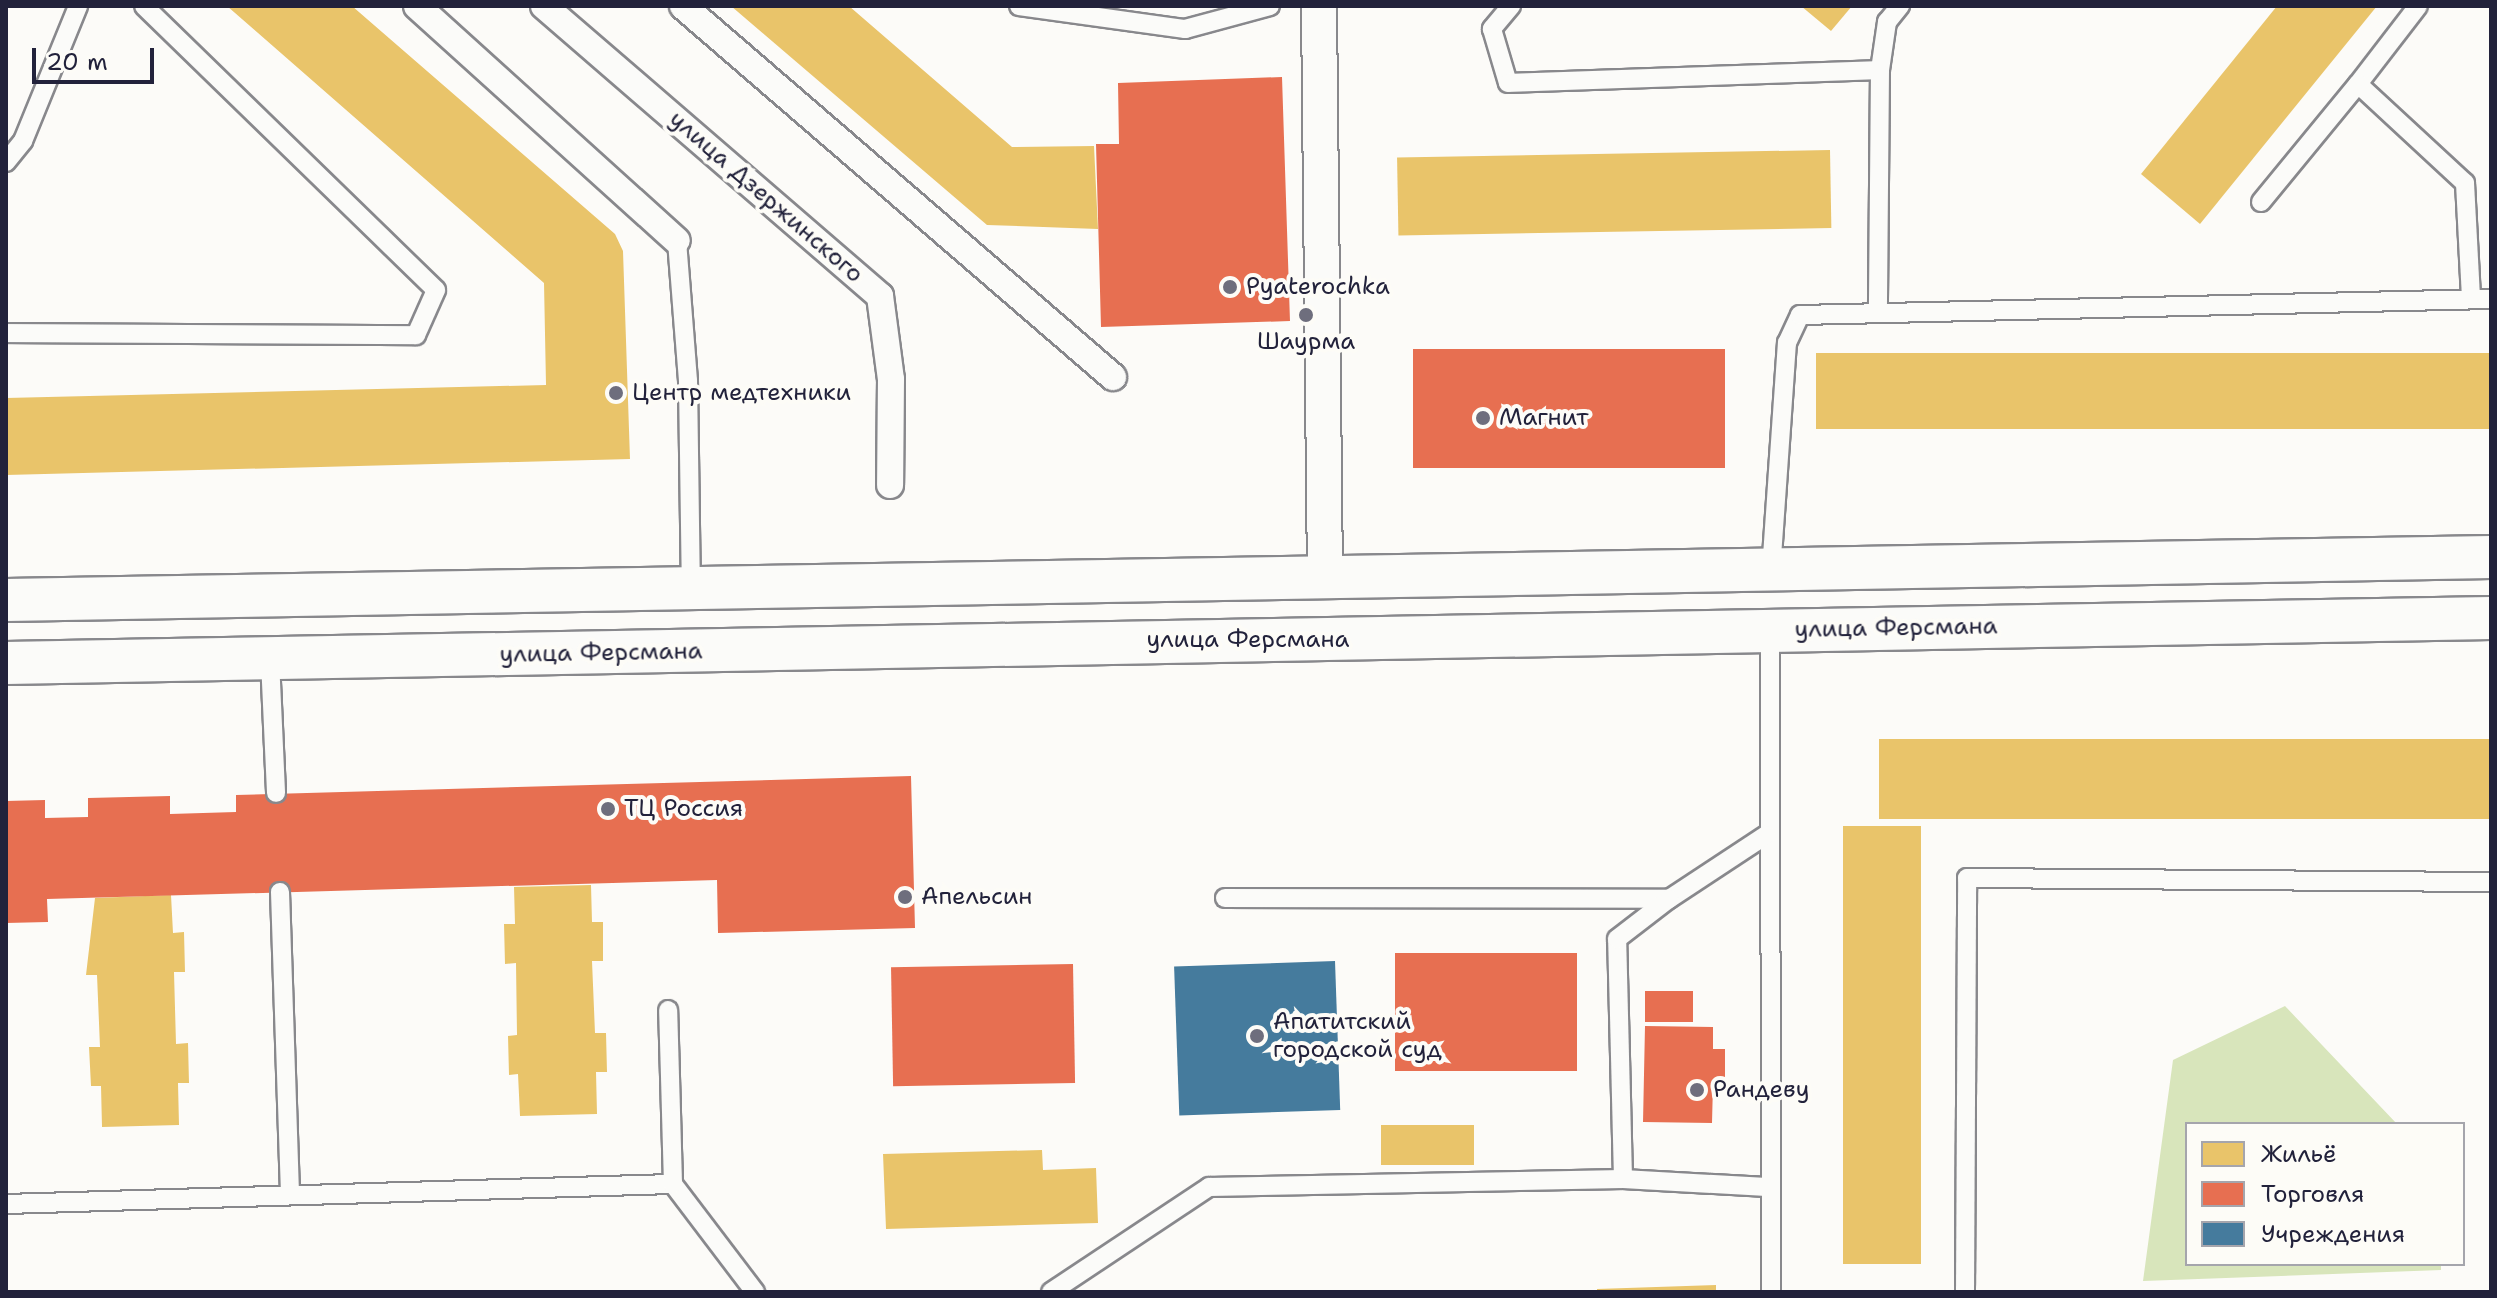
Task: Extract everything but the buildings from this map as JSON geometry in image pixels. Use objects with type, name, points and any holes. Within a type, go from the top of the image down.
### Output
[{"type":"street","points":[[417,6],[677,241]]},
{"type":"street","name":"улица Дзержинского","points":[[544,6],[880,296],[891,379],[890,485]]},
{"type":"street","points":[[683,6],[1113,377]]},
{"type":"street","points":[[1319,6],[1325,578]]},
{"type":"street","points":[[6,600],[2491,557]]},
{"type":"street","points":[[1770,630],[1771,571]]},
{"type":"street","name":"улица Ферсмана","points":[[6,663],[2491,618]]},
{"type":"lane","points":[[6,162],[23,141],[78,6]]},
{"type":"lane","points":[[6,333],[416,335],[436,290],[144,6]]},
{"type":"lane","points":[[1019,6],[1185,29],[1270,6]]},
{"type":"lane","points":[[1511,6],[1492,29],[1508,83],[1880,70]]},
{"type":"lane","points":[[1878,308],[1880,70],[1887,22],[1900,6]]},
{"type":"lane","points":[[2261,202],[2418,6]]},
{"type":"lane","points":[[2358,84],[2465,183],[2471,299]]},
{"type":"lane","points":[[677,241],[691,589]]},
{"type":"lane","points":[[1771,571],[1787,343],[1800,315],[1878,308],[2491,299]]},
{"type":"lane","points":[[1770,630],[1766,835],[1767,1187],[1771,1292]]},
{"type":"lane","points":[[270,660],[276,793]]},
{"type":"lane","points":[[1623,1179],[1617,939],[1669,899],[1766,835]]},
{"type":"lane","points":[[1965,1292],[1967,878],[2491,882]]},
{"type":"lane","points":[[280,892],[290,1194]]},
{"type":"lane","points":[[1225,898],[1669,899]]},
{"type":"lane","points":[[668,1010],[673,1184],[755,1292]]},
{"type":"lane","points":[[1051,1292],[1209,1187],[1623,1179],[1767,1187]]},
{"type":"lane","points":[[6,1204],[673,1184]]},
{"type":"green space","points":[[2285,1006],[2395,1122],[2185,1122],[2185,1266],[2441,1266],[2441,1270],[2143,1281],[2173,1060]]},
{"type":"place","name":"Pyaterochka","points":[[1230,287]]},
{"type":"place","name":"Шаурма","points":[[1306,315]]},
{"type":"place","name":"Центр медтехники","points":[[616,393]]},
{"type":"place","name":"Магнит","points":[[1483,418]]},
{"type":"place","name":"ТЦ Россия","points":[[608,809]]},
{"type":"place","name":"Апельсин","points":[[905,897]]},
{"type":"place","name":"Апатитский городской суд","points":[[1257,1036]]},
{"type":"place","name":"Рандеву","points":[[1697,1090]]}]
